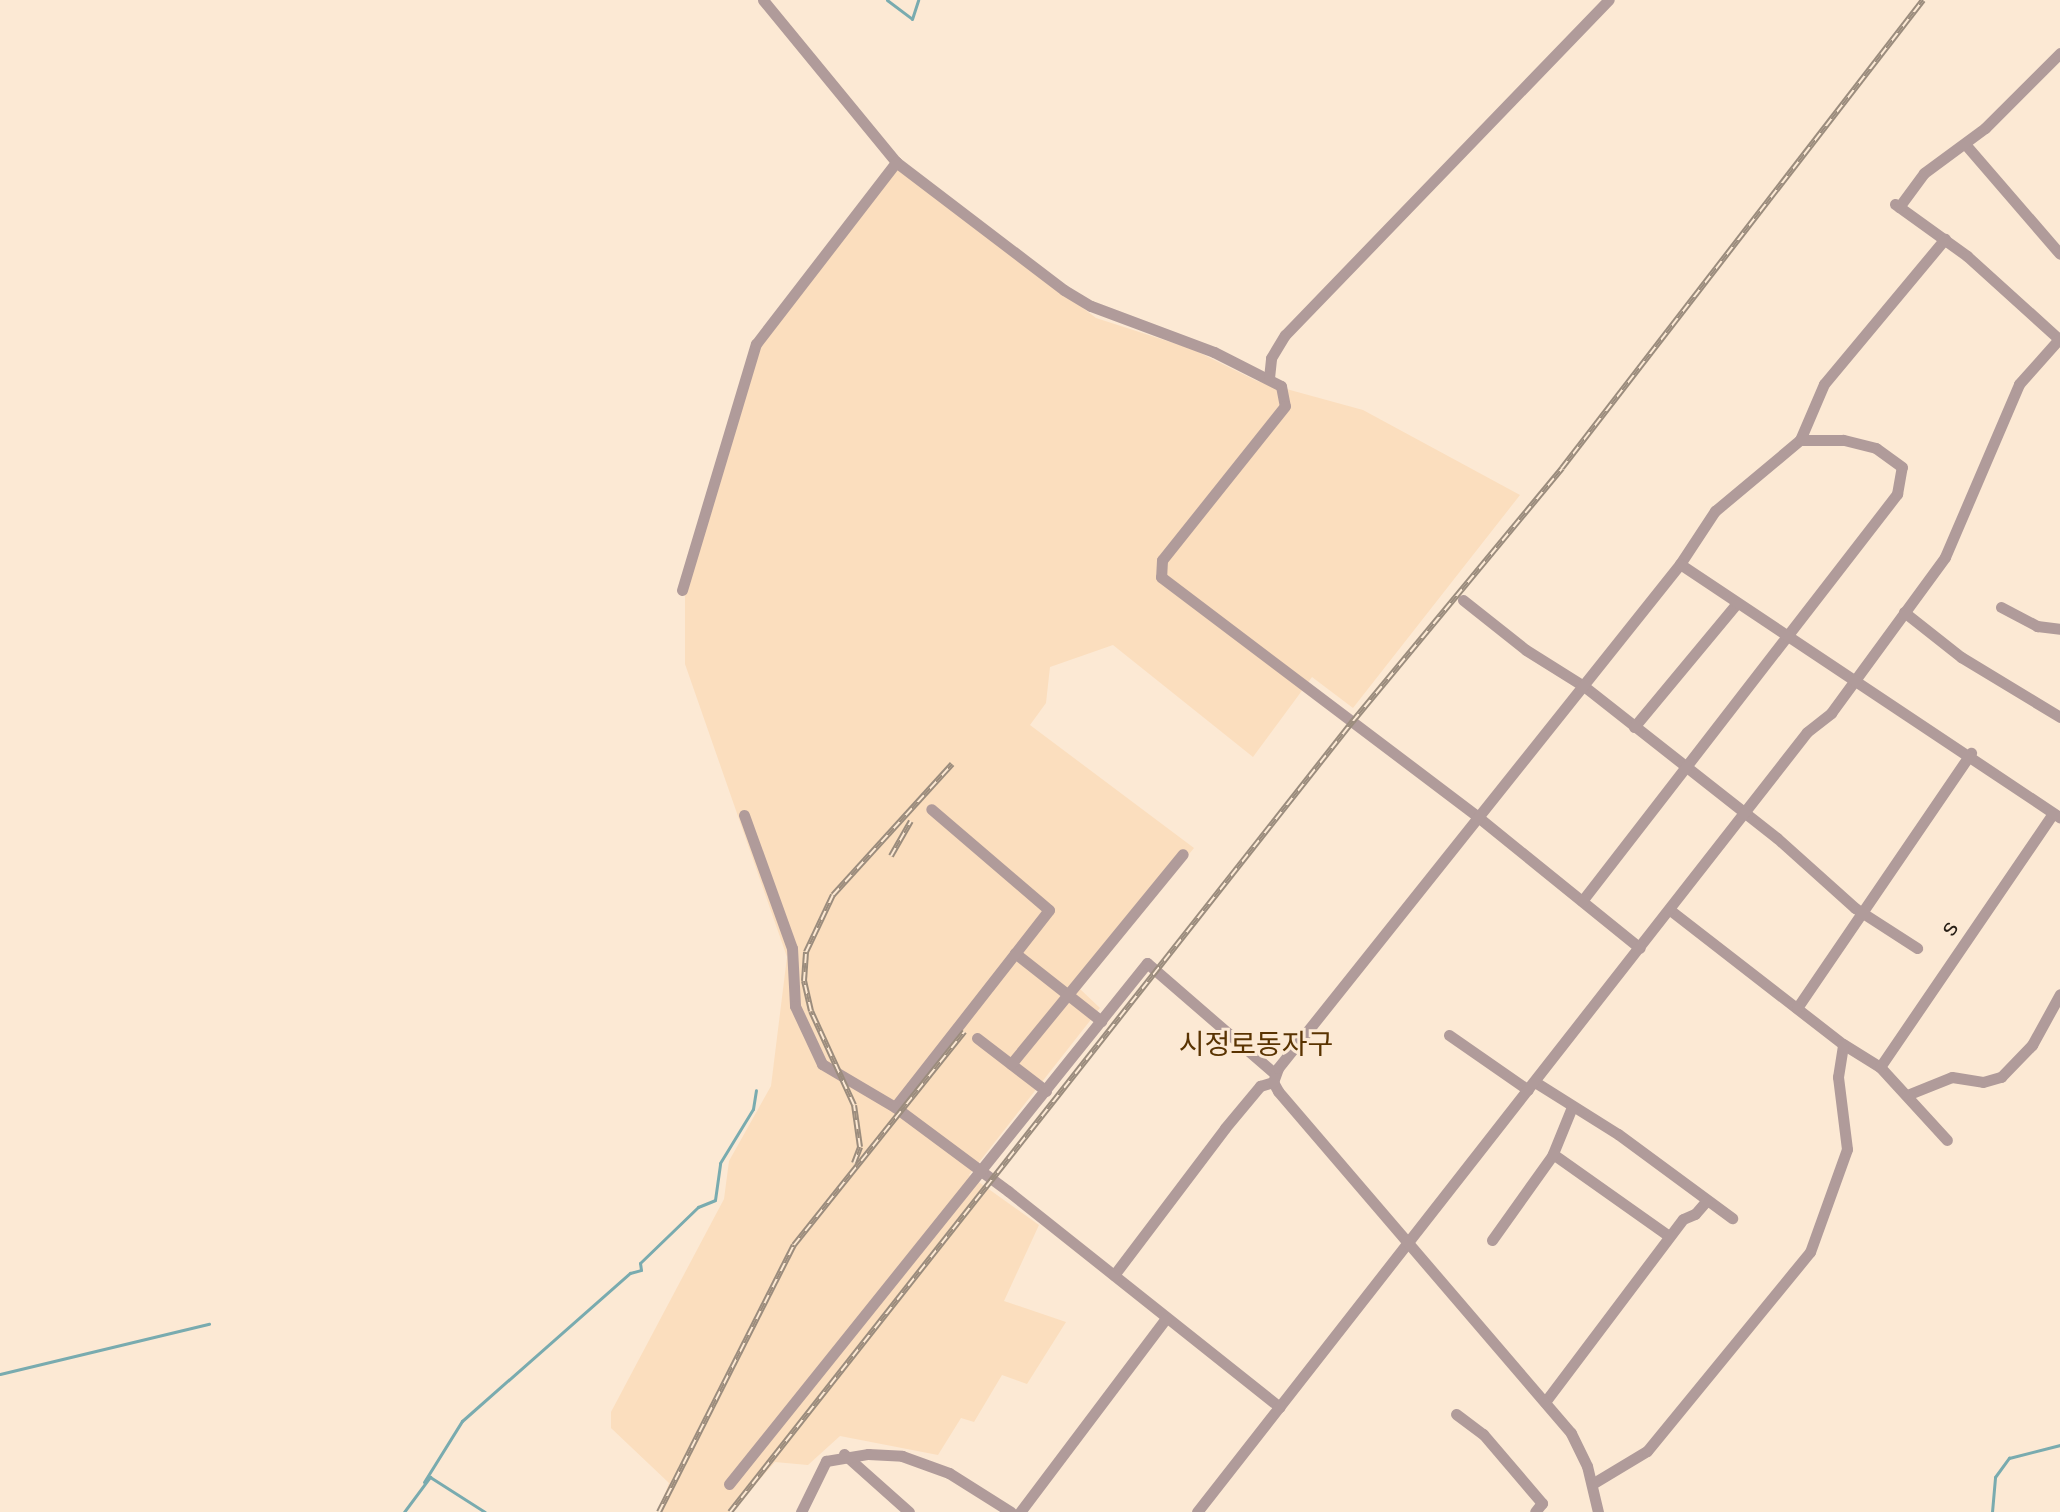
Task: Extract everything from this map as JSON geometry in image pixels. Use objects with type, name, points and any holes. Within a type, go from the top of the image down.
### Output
[{"type":"street","points":[[763,0],[896,162],[1078,299],[1269,378],[1286,392],[1285,406],[1162,560],[1161,577],[1478,817],[1640,948]]},
{"type":"street","points":[[1269,378],[1271,358],[1285,335],[1609,0]]},
{"type":"street","points":[[1197,1512],[1744,813],[1855,679],[1955,539],[2019,384],[2060,338],[1945,239],[1897,205],[1924,173],[1965,144],[2060,53]]},
{"type":"street","points":[[1965,144],[2060,254]]},
{"type":"street","points":[[682,590],[756,344],[896,162]]},
{"type":"street","points":[[1114,1275],[1234,1118],[1260,1086],[1274,1078],[1478,817],[1585,687],[1680,564],[1715,511],[1800,440],[1824,384],[1945,239]]},
{"type":"street","points":[[1582,901],[1897,494],[1902,467],[1860,443],[1800,440]]},
{"type":"street","points":[[1680,564],[1736,604],[1971,753],[2056,815]]},
{"type":"street","points":[[1463,600],[1526,650],[1585,687],[1864,913],[1917,948]]},
{"type":"street","points":[[1634,727],[1736,604]]},
{"type":"street","points":[[2001,607],[2037,626],[2060,629]]},
{"type":"street","points":[[1904,612],[1961,657],[2060,717]]},
{"type":"street","points":[[1797,1008],[1971,753]]},
{"type":"street","points":[[895,1107],[1049,908],[931,809]]},
{"type":"street","points":[[744,815],[792,948],[792,998],[815,1052],[830,1072],[895,1107],[1280,1407]]},
{"type":"street","name":"s","points":[[1880,1067],[2056,815]]},
{"type":"street","points":[[1011,1064],[1183,854]]},
{"type":"street","points":[[1670,910],[1843,1044],[1880,1067],[1947,1140]]},
{"type":"street","points":[[1015,953],[1101,1021]]},
{"type":"street","points":[[729,1484],[1101,1021],[1152,962],[1274,1078],[1408,1242],[1545,1402],[1579,1447],[1598,1512]]},
{"type":"street","points":[[1907,1095],[1952,1077],[1983,1082],[2001,1077],[2032,1045],[2060,994]]},
{"type":"street","points":[[1449,1035],[1531,1086],[1572,1107],[1732,1218]]},
{"type":"street","points":[[977,1038],[1046,1091]]},
{"type":"street","points":[[1592,1484],[1651,1446],[1810,1252],[1847,1149],[1838,1077],[1843,1044]]},
{"type":"street","points":[[1492,1240],[1553,1154],[1572,1107]]},
{"type":"street","points":[[1553,1154],[1669,1236]]},
{"type":"street","points":[[1545,1402],[1669,1236],[1707,1200]]},
{"type":"street","points":[[1020,1512],[1166,1318]]},
{"type":"street","points":[[1456,1414],[1483,1434],[1542,1503],[1535,1512]]},
{"type":"street","points":[[801,1512],[821,1466],[844,1454],[914,1459],[969,1483],[1011,1512]]},
{"type":"street","points":[[844,1454],[909,1512]]},
{"type":"shaded area","points":[[898,167],[1096,318],[1192,349],[1257,381],[1363,410],[1520,495],[1353,708],[1312,677],[1253,757],[1113,645],[1050,667],[1046,703],[1030,725],[1194,848],[1080,989],[1100,1008],[969,1175],[1039,1225],[1004,1301],[1066,1322],[1027,1384],[1002,1375],[974,1422],[961,1418],[938,1455],[840,1436],[808,1465],[775,1462],[731,1512],[658,1512],[669,1483],[611,1428],[611,1412],[724,1199],[729,1161],[771,1086],[787,957],[685,664],[685,594],[764,336]]},
{"type":"waterway","points":[[887,0],[912,19],[918,0]]},
{"type":"waterway","points":[[424,1482],[462,1421],[630,1273],[641,1270],[640,1263],[698,1207],[715,1200],[720,1163],[753,1109],[756,1090]]},
{"type":"waterway","points":[[0,1374],[209,1324]]},
{"type":"waterway","points":[[1992,1512],[1995,1477],[2009,1458],[2060,1445]]},
{"type":"waterway","points":[[404,1512],[430,1477],[485,1512]]},
{"type":"railway","points":[[730,1512],[1353,721],[1562,468],[1923,0]]},
{"type":"railway","points":[[854,1163],[860,1147],[854,1105],[811,1011],[804,981],[806,952],[833,895],[952,764]]},
{"type":"railway","points":[[891,856],[911,821]]},
{"type":"railway","points":[[659,1512],[794,1245],[964,1032]]},
{"type":"district","name":"시정로동자구","points":[[1256,1045]]}]
